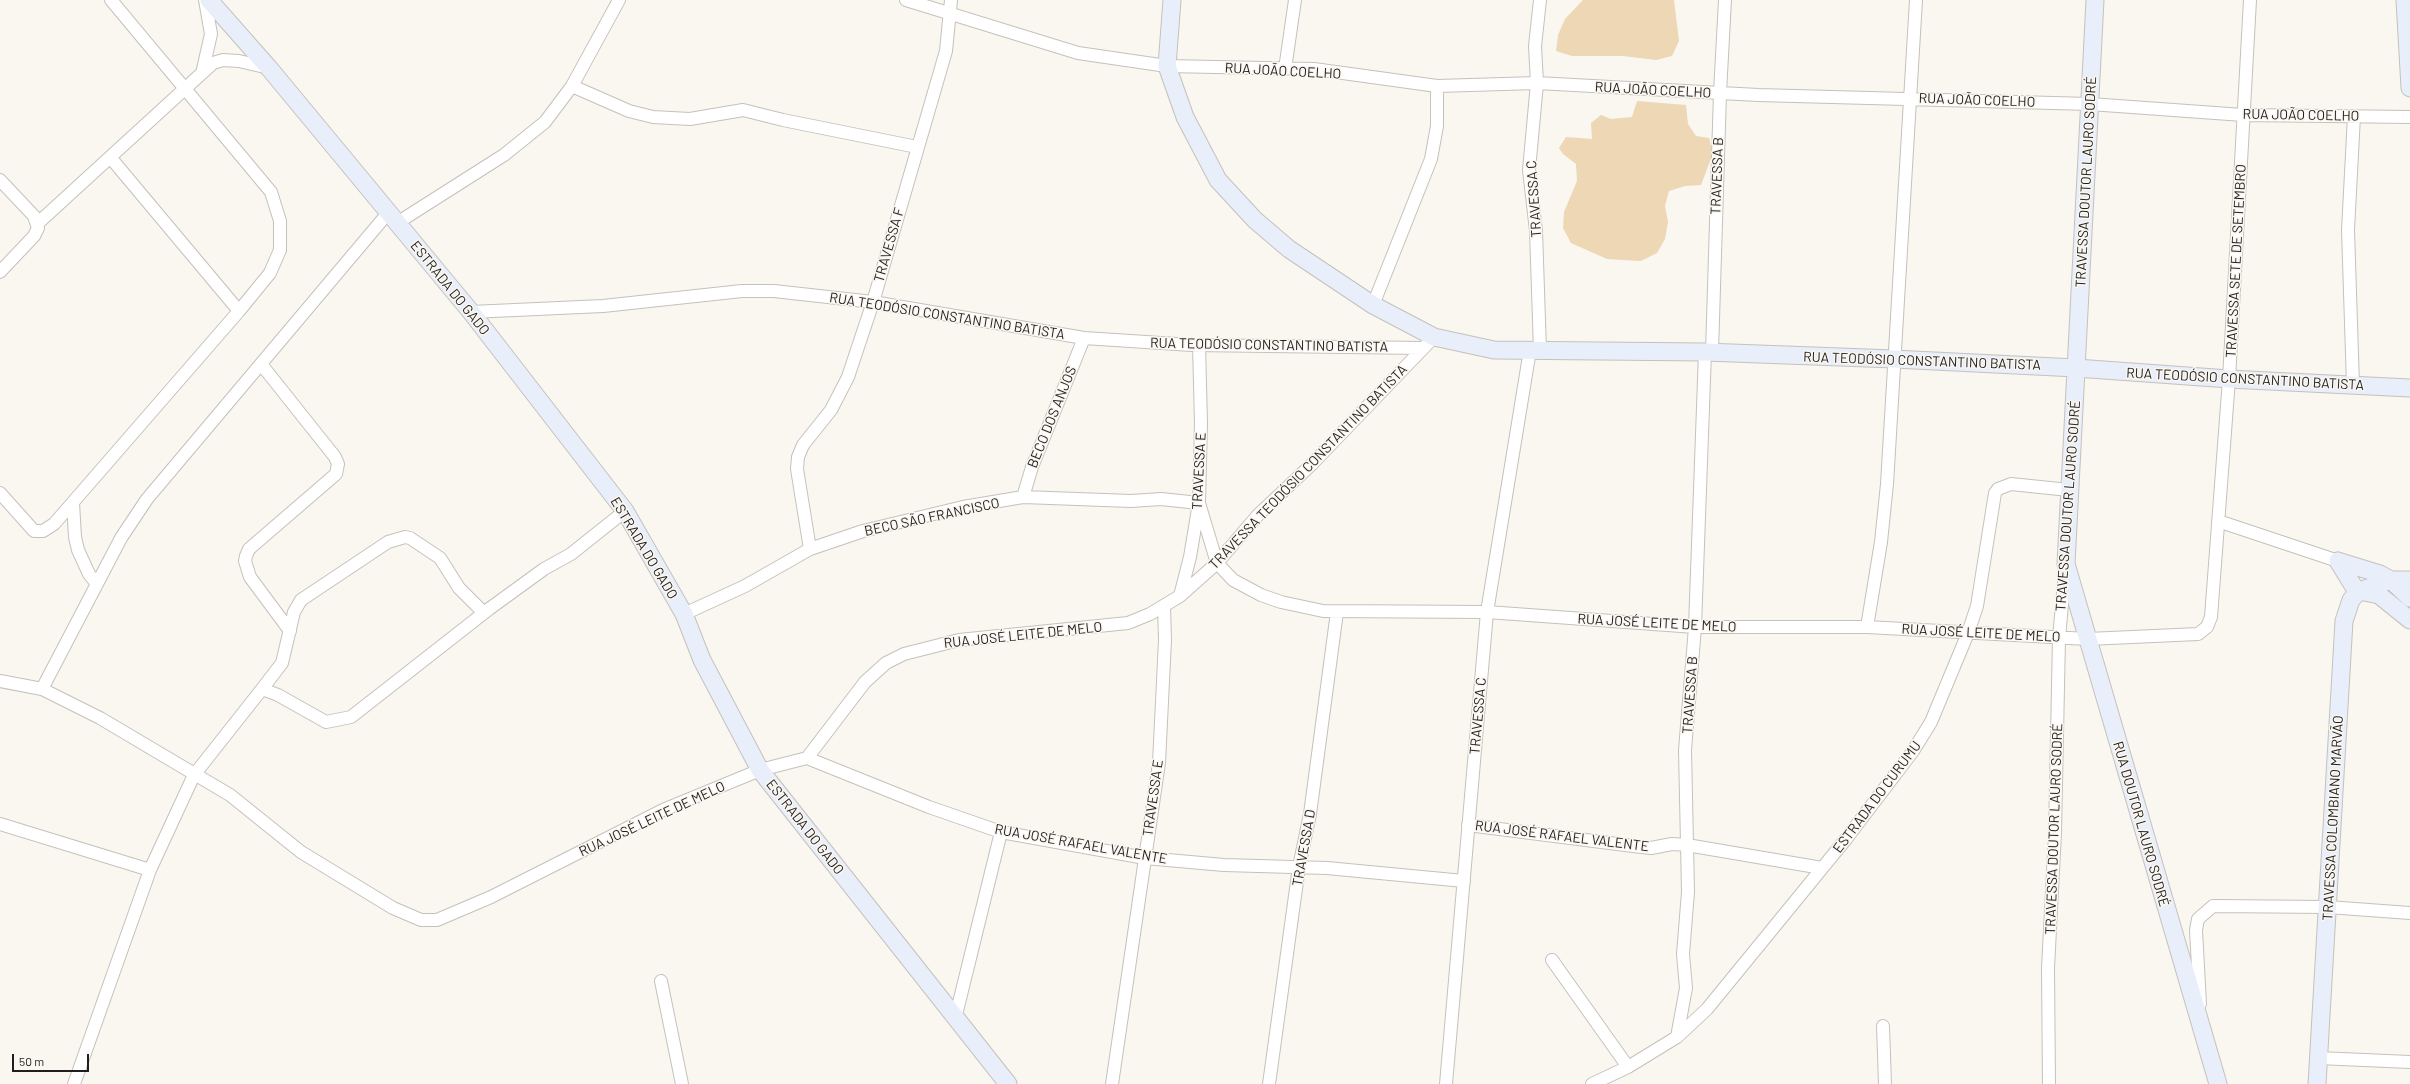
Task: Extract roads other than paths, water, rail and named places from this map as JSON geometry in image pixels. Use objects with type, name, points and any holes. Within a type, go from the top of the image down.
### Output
[{"type":"street","points":[[0,493],[30,527],[38,532],[48,530],[239,311],[275,262],[281,236],[277,208],[271,192],[261,178],[110,0]]},
{"type":"street","points":[[203,69],[211,34],[205,0]]},
{"type":"street","name":"ESTRADA DO GADO","points":[[209,0],[269,68],[471,312],[625,512],[684,614],[702,660],[760,770],[956,1015],[1008,1084]]},
{"type":"street","points":[[42,688],[121,538],[147,499],[261,364],[392,218],[518,146],[545,122],[572,86],[619,0]]},
{"type":"street","name":"RUA JOÃO COELHO","points":[[906,0],[1078,53],[1167,66],[1314,69],[1437,86],[1537,83],[1720,93],[2090,104],[2243,114],[2410,117]]},
{"type":"street","name":"TRAVESSA F","points":[[810,549],[797,469],[798,457],[803,445],[831,410],[848,377],[873,302],[946,51],[951,0]]},
{"type":"street","points":[[1172,0],[1167,66],[1185,117],[1218,180],[1255,220],[1289,248],[1429,343]]},
{"type":"street","points":[[1285,69],[1295,0]]},
{"type":"street","name":"TRAVESSA C","points":[[1446,1084],[1487,612],[1535,350],[1536,239],[1529,170],[1537,83],[1535,46],[1540,0]]},
{"type":"street","name":"TRAVESSA B","points":[[1677,1037],[1686,988],[1683,954],[1688,892],[1685,750],[1695,627],[1725,0]]},
{"type":"street","points":[[1867,626],[1884,520],[1912,98],[1916,0]]},
{"type":"street","name":"TRAVESSA DOUTOR LAURO SODRÉ","points":[[2049,1084],[2048,968],[2055,833],[2059,638],[2066,564],[2095,0]]},
{"type":"street","name":"TRAVESSA SETE DE SETEMBRO","points":[[2211,616],[2230,379],[2250,0]]},
{"type":"street","points":[[2404,0],[2410,88]]},
{"type":"street","points":[[0,272],[34,236],[37,224],[184,89],[203,69],[213,62],[223,60],[269,68]]},
{"type":"street","points":[[572,86],[629,111],[653,117],[690,120],[743,110],[783,120],[918,147]]},
{"type":"street","points":[[1373,305],[1431,159],[1437,126],[1437,86]]},
{"type":"street","points":[[2353,385],[2348,230],[2354,116]]},
{"type":"street","points":[[110,157],[239,311]]},
{"type":"street","points":[[0,180],[34,216],[37,224]]},
{"type":"street","name":"RUA TEODÓSIO CONSTANTINO BATISTA","points":[[471,312],[603,306],[742,291],[774,291],[873,302],[1084,338],[1199,345],[1429,343],[1494,350],[1708,352],[2076,368],[2230,379],[2410,388]]},
{"type":"street","name":"BECO DOS ANJOS","points":[[1023,497],[1032,467],[1084,338]]},
{"type":"street","name":"TRAVESSA TEODÓSIO CONSTANTINO BATISTA","points":[[1180,596],[1217,563],[1258,515],[1312,464],[1429,343]]},
{"type":"street","name":"TRAVESSA E","points":[[1180,596],[1190,557],[1199,503],[1201,423],[1199,345]]},
{"type":"street","points":[[261,364],[335,457],[338,464],[336,474],[249,549],[246,556],[245,561],[250,577],[290,631]]},
{"type":"street","name":"ESTRADA DO CURUMU","points":[[1592,1084],[1628,1068],[1677,1037],[1726,988],[1913,751],[1931,722],[1968,633],[1977,606],[1994,493],[1998,489],[2010,484],[2069,490]]},
{"type":"street","name":"BECO SÃO FRANCISCO","points":[[684,614],[745,586],[810,549],[896,522],[963,507],[1023,497],[1131,501],[1161,498],[1199,503]]},
{"type":"street","points":[[73,503],[75,537],[78,550],[89,574],[97,584]]},
{"type":"street","name":"RUA JOSÉ LEITE DE MELO","points":[[1199,503],[1217,563],[1233,580],[1261,595],[1281,602],[1337,612],[1487,612],[1695,627],[1867,626],[2088,639],[2198,634],[2207,627],[2211,616]]},
{"type":"street","points":[[262,689],[288,700],[315,718],[326,722],[340,721],[363,709],[484,613],[544,569],[571,554],[625,512]]},
{"type":"street","points":[[2218,521],[2380,574],[2391,580],[2410,598]]},
{"type":"street","points":[[74,1084],[150,870],[194,775],[282,663],[294,612],[301,600],[388,542],[405,537],[417,542],[440,558],[459,588],[484,613]]},
{"type":"street","points":[[2338,561],[2349,582],[2360,591],[2380,595],[2410,620]]},
{"type":"street","name":"RUA DOUTOR LAURO SODRÉ","points":[[2066,564],[2218,1084]]},
{"type":"street","points":[[2360,591],[2391,580],[2410,580]]},
{"type":"street","name":"TRAVESSA COLOMBIANO MARVÃO","points":[[2317,1084],[2342,637],[2350,600],[2360,591]]},
{"type":"street","name":"RUA JOSÉ LEITE DE MELO","points":[[0,681],[42,688],[100,718],[230,795],[301,852],[393,908],[421,920],[437,920],[462,911],[663,810],[760,770],[807,758],[865,682],[886,663],[904,654],[959,640],[1128,623],[1164,606],[1180,596]]},
{"type":"street","name":"TRAVESSA E","points":[[1112,1084],[1159,763],[1165,640],[1164,606]]},
{"type":"street","name":"TRAVESSA D","points":[[1270,1084],[1299,867],[1310,814],[1337,612]]},
{"type":"street","name":"RUA JOSÉ RAFAEL VALENTE","points":[[807,758],[929,807],[1001,832],[1145,858],[1224,866],[1326,868],[1464,881]]},
{"type":"street","points":[[0,824],[150,870]]},
{"type":"street","name":"RUA JOSÉ RAFAEL VALENTE","points":[[1468,825],[1652,848],[1672,844],[1686,845],[1822,868]]},
{"type":"street","points":[[956,1015],[1001,832]]},
{"type":"street","points":[[2201,1027],[2196,930],[2198,919],[2213,906],[2328,907],[2410,913]]},
{"type":"street","points":[[1552,960],[1628,1068]]},
{"type":"street","points":[[661,981],[682,1084]]},
{"type":"street","points":[[1883,1026],[1885,1084]]},
{"type":"street","points":[[2318,1058],[2410,1062]]}]
